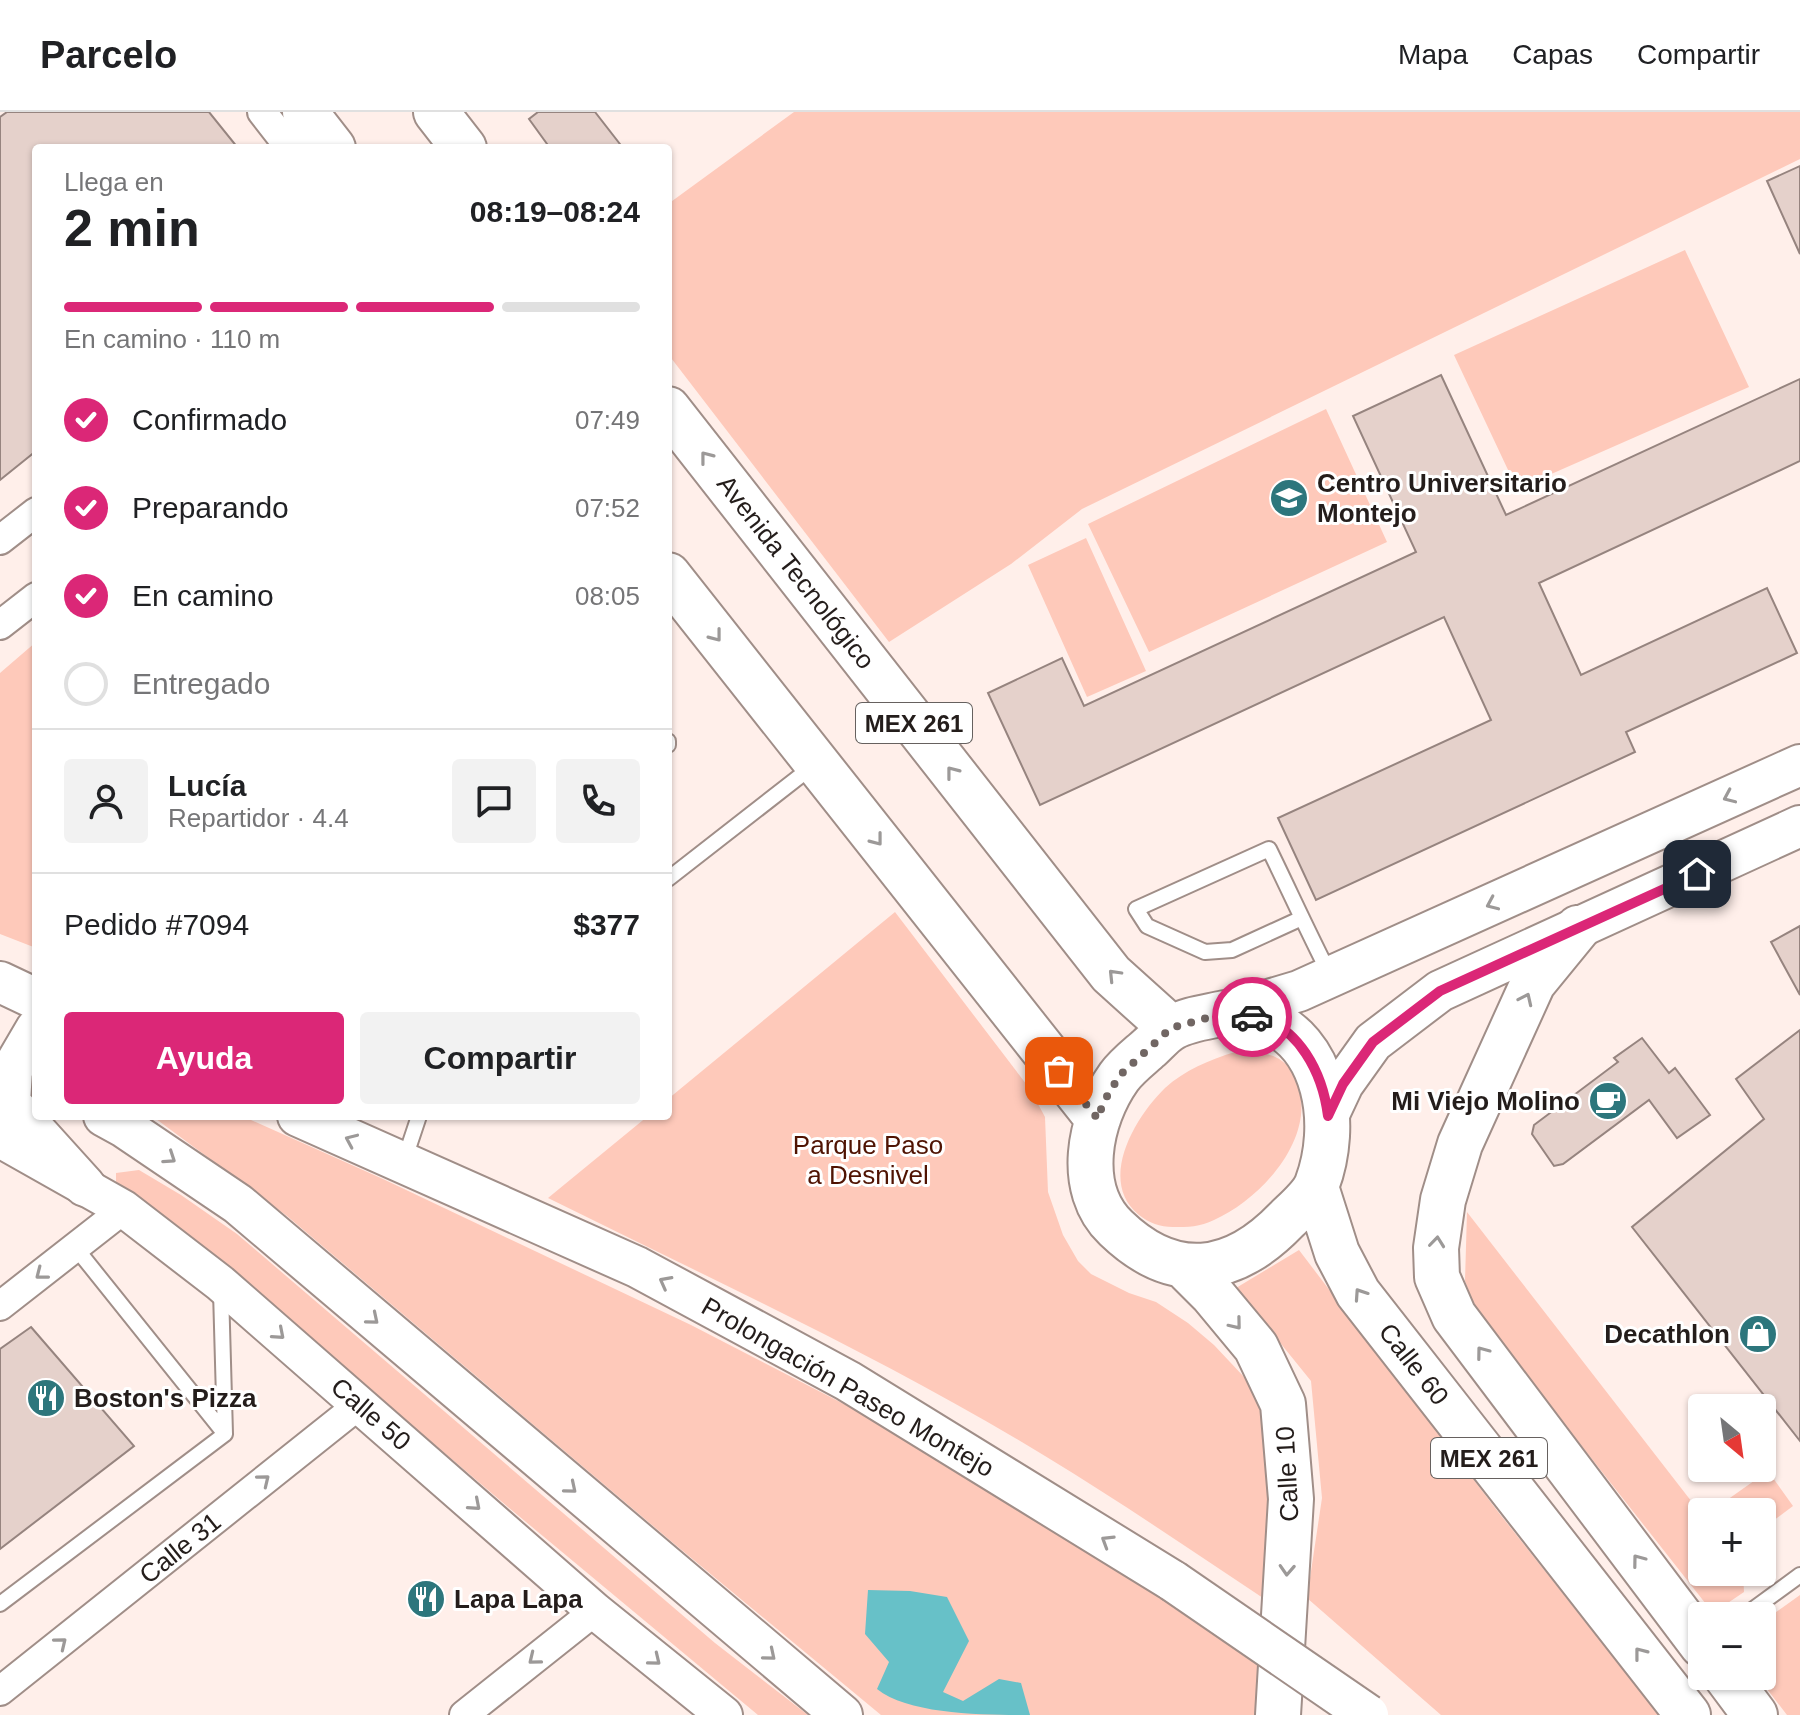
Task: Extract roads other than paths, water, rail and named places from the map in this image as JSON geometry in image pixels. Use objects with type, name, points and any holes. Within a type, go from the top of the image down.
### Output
[{"type":"main road","points":[[305,112],[330,144]]},
{"type":"main road","name":"Avenida Tecnológico","points":[[672,414],[1111,974],[1171,1028]]},
{"type":"main road","points":[[672,580],[1098,1119]]},
{"type":"main road","points":[[1225,1013],[1260,1018],[1284,1030],[1304,1050],[1325,1092],[1328,1116],[1323,1162],[1316,1187],[1278,1228],[1254,1246],[1219,1262],[1184,1266],[1158,1260],[1131,1242],[1109,1221],[1094,1192],[1090,1160],[1103,1103],[1120,1075],[1171,1028],[1299,991],[1800,765]]},
{"type":"main road","points":[[1328,1116],[1343,1084],[1373,1042],[1440,991],[1800,826]]},
{"type":"main road","points":[[1578,928],[1533,983],[1460,1144],[1443,1200],[1436,1248],[1437,1277],[1454,1316],[1688,1626]]},
{"type":"main road","points":[[0,982],[32,997]]},
{"type":"main road","points":[[32,1038],[16,1072],[10,1103],[85,1186]]},
{"type":"main road","points":[[111,1120],[238,1204],[842,1715]]},
{"type":"main road","name":"Prolongación Paseo Montejo","points":[[307,1120],[637,1267],[822,1367],[1173,1581],[1368,1715]]},
{"type":"main road","name":"Calle 60","points":[[1316,1187],[1337,1253],[1358,1293],[1688,1715]]},
{"type":"main road","name":"Calle 10","points":[[1184,1266],[1256,1347],[1283,1404],[1291,1499],[1278,1715]]},
{"type":"main road","points":[[1736,1690],[1755,1715]]},
{"type":"street","points":[[262,112],[287,144]]},
{"type":"street","points":[[0,540],[32,515]]},
{"type":"street","points":[[0,625],[32,600]]},
{"type":"street","name":"Calle 50","points":[[0,1139],[124,1209],[220,1283],[595,1611],[724,1715]]},
{"type":"street","points":[[0,1306],[124,1209]]},
{"type":"street","name":"Calle 31","points":[[0,1691],[360,1404]]},
{"type":"street","points":[[464,1715],[595,1611]]},
{"type":"lane","points":[[672,876],[817,764]]},
{"type":"lane","points":[[1302,918],[1232,950],[1205,952],[1147,926],[1136,909],[1269,849],[1331,977]]},
{"type":"lane","points":[[403,1163],[418,1120]]},
{"type":"lane","points":[[75,1247],[225,1434]]},
{"type":"lane","points":[[220,1283],[225,1434]]},
{"type":"lane","points":[[0,1604],[225,1434]]},
{"type":"lane","points":[[1763,1602],[1800,1575]]},
{"type":"water","points":[[868,1590],[910,1591],[947,1597],[969,1641],[943,1692],[963,1701],[999,1679],[1021,1683],[1030,1715],[971,1714],[928,1709],[891,1698],[877,1689],[889,1662],[865,1634]]},
{"type":"place","name":"Centro Universitario Montejo","points":[[1289,498]]},
{"type":"place","name":"Mi Viejo Molino","points":[[1608,1101]]},
{"type":"place","name":"Decathlon","points":[[1758,1334]]},
{"type":"place","name":"Boston's Pizza","points":[[46,1398]]},
{"type":"place","name":"Lapa Lapa","points":[[426,1599]]},
{"type":"park label","name":"Parque Paso a Desnivel","points":[[868,1160]]}]
